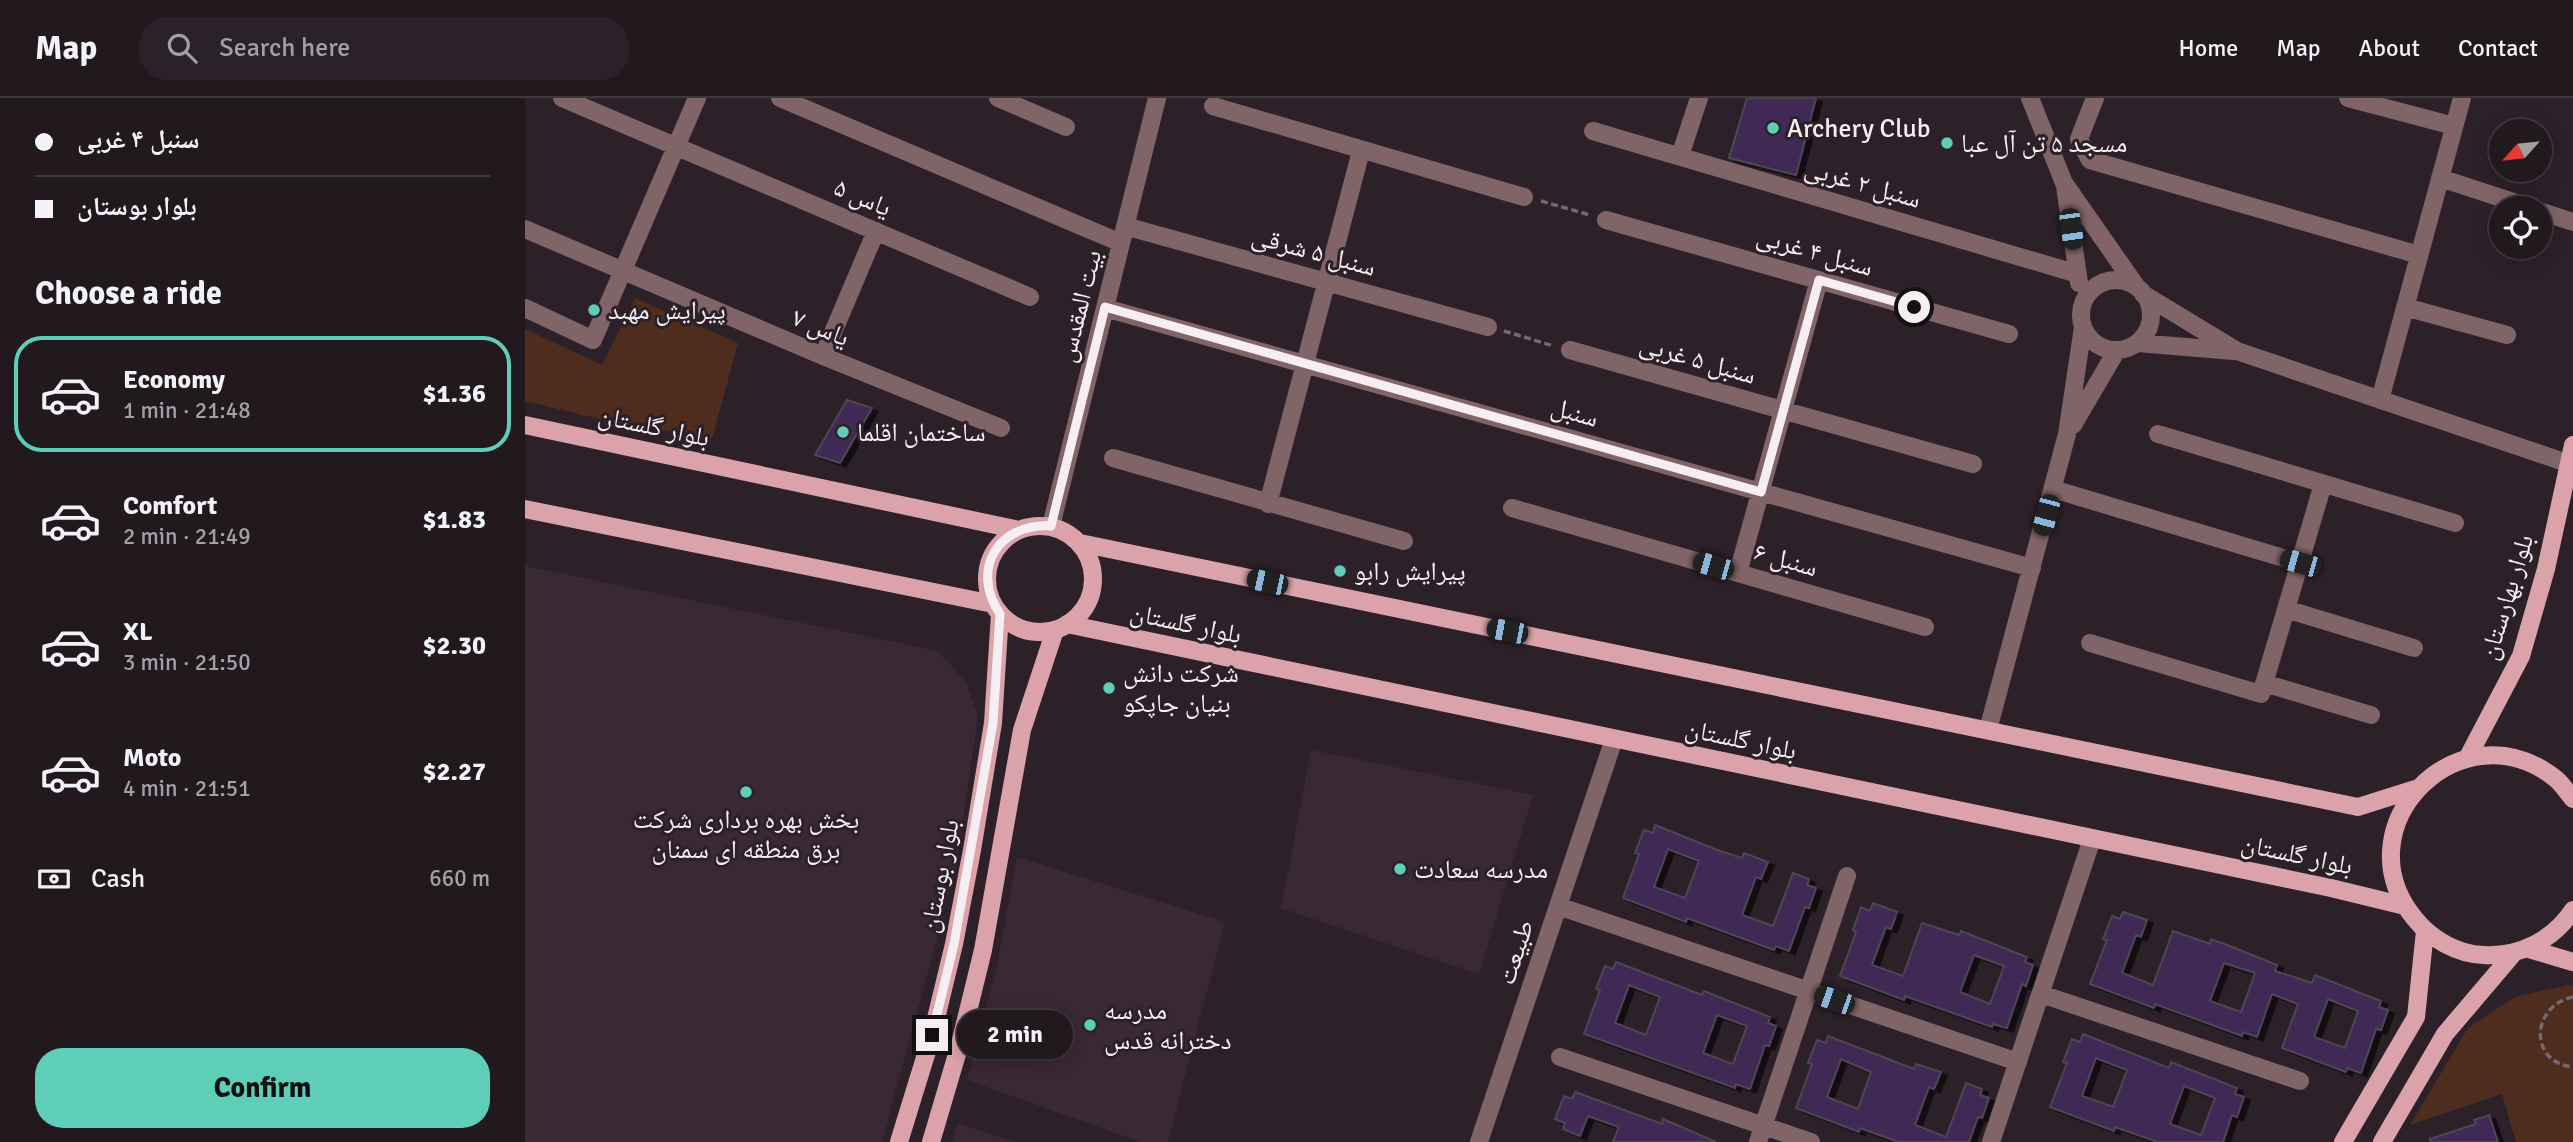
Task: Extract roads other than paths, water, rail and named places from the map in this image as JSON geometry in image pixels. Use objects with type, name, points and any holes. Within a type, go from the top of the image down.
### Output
[{"type":"main road","name":"بلوار گلستان","points":[[525,425],[1019,530]]},
{"type":"main road","name":"بلوار بهارستان","points":[[2468,757],[2521,656],[2546,569],[2573,445]]},
{"type":"main road","points":[[525,509],[997,609]]},
{"type":"main road","points":[[1035,525],[1051,526],[1080,543],[1090,559],[1093,578],[1090,596],[1081,612],[1061,627],[1040,632],[1026,630],[1012,624],[997,609],[988,587],[988,569],[993,553],[1004,539],[1035,525]]},
{"type":"main road","points":[[1080,543],[2358,807],[2415,789]]},
{"type":"main road","name":"بلوار بوستان","points":[[899,1142],[932,1035],[954,944],[972,850],[993,723],[997,609]]},
{"type":"main road","points":[[931,1142],[961,1044],[983,950],[1022,730],[1061,627]]},
{"type":"main road","name":"بلوار گلستان","points":[[1061,627],[1614,739],[2331,888],[2405,906]]},
{"type":"main road","points":[[2573,799],[2557,780],[2530,763],[2500,755],[2468,757],[2439,769],[2415,789],[2398,816],[2391,846],[2393,877],[2405,906],[2425,931],[2451,948],[2482,955],[2521,951],[2573,962]]},
{"type":"main road","points":[[2382,1142],[2445,1034],[2521,951],[2562,927],[2573,910]]},
{"type":"main road","points":[[2343,1142],[2416,1017],[2425,931]]},
{"type":"street","name":"یاس ۵","points":[[562,98],[1030,297]]},
{"type":"street","points":[[525,308],[593,340],[697,98]]},
{"type":"street","name":"سنبل ۵ شرقی","points":[[780,98],[1123,234],[1327,281],[1488,327]]},
{"type":"street","points":[[998,98],[1066,127]]},
{"type":"street","name":"بیت المقدس","points":[[1051,526],[1157,98]]},
{"type":"street","points":[[1680,156],[1699,98]]},
{"type":"street","points":[[1988,730],[2067,433],[2083,327],[2083,306],[2064,183],[2030,98]]},
{"type":"street","points":[[2095,98],[2080,139],[2089,160],[2419,255]]},
{"type":"street","points":[[2348,98],[2454,127]]},
{"type":"street","points":[[2381,400],[2462,98]]},
{"type":"street","points":[[1213,106],[1524,197]]},
{"type":"street","name":"سنبل ۲ غربی","points":[[1593,131],[2078,274]]},
{"type":"street","points":[[1268,504],[1361,150]]},
{"type":"street","points":[[2440,178],[2495,196]]},
{"type":"street","points":[[2064,183],[2149,303],[2151,314],[2145,335],[2138,343],[2128,348],[2107,349],[2089,337],[2083,327]]},
{"type":"street","points":[[2552,215],[2573,222]]},
{"type":"street","name":"سنبل ۴ غربی","points":[[1606,220],[2009,334]]},
{"type":"street","name":"یاس ۷","points":[[525,229],[622,272],[1001,428]]},
{"type":"street","points":[[823,356],[876,231]]},
{"type":"street","points":[[1738,573],[1819,280]]},
{"type":"street","points":[[2083,306],[2087,296],[2104,282],[2115,280],[2139,290],[2237,351],[2567,463]]},
{"type":"street","name":"سنبل","points":[[1105,307],[2032,568]]},
{"type":"street","points":[[2405,307],[2507,335]]},
{"type":"street","points":[[2138,343],[2237,351]]},
{"type":"street","name":"سنبل ۵ غربی","points":[[1570,350],[1973,464]]},
{"type":"street","points":[[2067,433],[2117,350]]},
{"type":"street","points":[[2158,434],[2455,523]]},
{"type":"street","points":[[1113,458],[1404,541]]},
{"type":"street","points":[[2262,689],[2323,484]]},
{"type":"street","points":[[2053,489],[2300,563]]},
{"type":"street","name":"سنبل ۶","points":[[1512,508],[1925,627]]},
{"type":"street","points":[[2286,609],[2414,648]]},
{"type":"street","points":[[2090,643],[2371,715]]},
{"type":"street","name":"طبیعت","points":[[1479,1142],[1614,739]]},
{"type":"street","points":[[1991,1142],[2092,839]]},
{"type":"street","points":[[1761,1134],[1847,876]]},
{"type":"street","points":[[1558,906],[2018,1062]]},
{"type":"street","points":[[2041,994],[2300,1081]]},
{"type":"street","points":[[1560,1057],[1761,1134],[1811,1142]]},
{"type":"place","name":"Archery Club","points":[[1773,128]]},
{"type":"place","name":"مسجد ۵ تن آل عبا","points":[[1947,143]]},
{"type":"place","name":"پیرایش مهبد","points":[[594,310]]},
{"type":"place","name":"ساختمان اقلما","points":[[843,432]]},
{"type":"place","name":"پیرایش رابو","points":[[1340,571]]},
{"type":"place","name":"شرکت دانش بنیان جاپکو","points":[[1109,688]]},
{"type":"place","name":"بخش بهره برداری شرکت برق منطقه ای سمنان","points":[[746,792]]},
{"type":"place","name":"مدرسه سعادت","points":[[1400,869]]},
{"type":"place","name":"مدرسه دخترانه قدس","points":[[1090,1025]]}]
